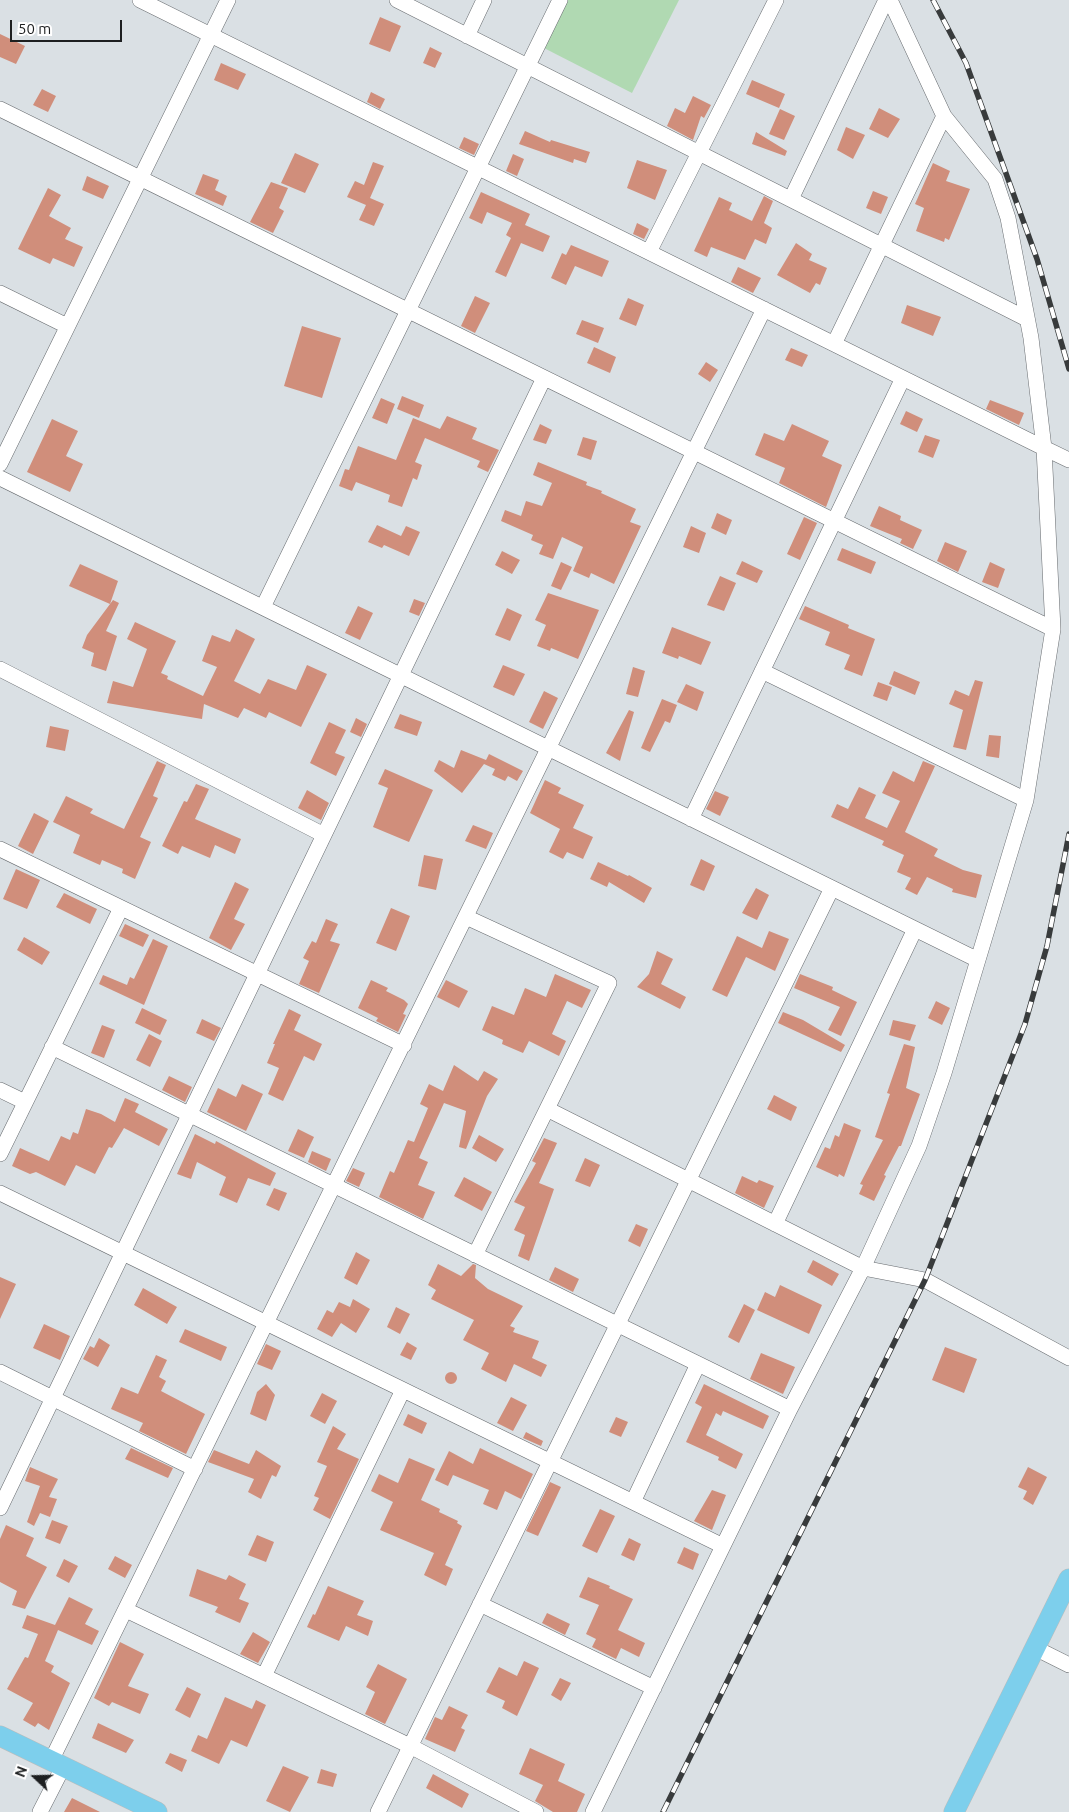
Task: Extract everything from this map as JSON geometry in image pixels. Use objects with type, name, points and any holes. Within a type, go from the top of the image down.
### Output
[{"type":"main road","points":[[954,1812],[1069,1579]]},
{"type":"main road","points":[[0,1736],[157,1812]]},
{"type":"street","points":[[140,0],[1069,460]]},
{"type":"street","points":[[0,464],[228,0]]},
{"type":"street","points":[[397,0],[1028,319]]},
{"type":"street","points":[[467,36],[484,0]]},
{"type":"street","points":[[263,607],[560,0]]},
{"type":"street","points":[[650,252],[776,0]]},
{"type":"street","points":[[791,199],[886,0]]},
{"type":"street","points":[[593,1812],[790,1409],[863,1268],[919,1146],[944,1073],[1026,800],[1053,629],[1044,448],[1037,379],[1028,319],[1008,218],[995,179],[944,116],[890,0]]},
{"type":"street","points":[[0,109],[1053,629]]},
{"type":"street","points":[[834,344],[944,116]]},
{"type":"street","points":[[0,293],[68,326]]},
{"type":"street","points":[[40,1812],[57,1764],[126,1610],[764,309]]},
{"type":"street","points":[[0,1508],[544,378]]},
{"type":"street","points":[[691,819],[903,378]]},
{"type":"street","points":[[0,478],[978,960]]},
{"type":"street","points":[[0,670],[324,835]]},
{"type":"street","points":[[762,671],[1026,800]]},
{"type":"street","points":[[0,849],[404,1044]]},
{"type":"street","points":[[378,1812],[832,888]]},
{"type":"street","points":[[0,1154],[121,908]]},
{"type":"street","points":[[466,917],[609,983],[475,1255]]},
{"type":"street","points":[[775,1224],[915,929]]},
{"type":"street","points":[[52,1047],[790,1409]]},
{"type":"street","points":[[0,1090],[25,1102]]},
{"type":"street","points":[[547,1108],[863,1268],[925,1280],[1069,1358]]},
{"type":"street","points":[[0,1193],[723,1546]]},
{"type":"street","points":[[633,1502],[698,1364]]},
{"type":"street","points":[[0,1372],[195,1468]]},
{"type":"street","points":[[264,1676],[403,1390]]},
{"type":"street","points":[[480,1604],[654,1688]]},
{"type":"street","points":[[126,1610],[410,1746],[536,1812]]},
{"type":"street","points":[[1035,1648],[1069,1665]]},
{"type":"green space","points":[[566,0],[679,0],[632,93],[542,47]]},
{"type":"building","points":[[380,17],[401,26],[390,52],[369,44]]},
{"type":"building","points":[[0,34],[25,46],[16,64],[0,57]]},
{"type":"building","points":[[430,47],[442,53],[435,68],[423,63]]},
{"type":"building","points":[[221,63],[246,74],[238,90],[214,80]]},
{"type":"building","points":[[752,80],[785,94],[779,108],[746,94]]},
{"type":"building","points":[[42,89],[56,96],[48,112],[33,105]]},
{"type":"building","points":[[371,92],[385,99],[380,109],[367,102]]},
{"type":"building","points":[[693,96],[711,105],[704,118],[701,116],[693,140],[667,126],[675,108],[685,113]]},
{"type":"building","points":[[879,108],[900,119],[888,138],[869,129]]},
{"type":"building","points":[[780,109],[795,116],[784,140],[769,134]]},
{"type":"building","points":[[846,127],[865,135],[853,159],[837,150]]},
{"type":"building","points":[[525,131],[550,142],[551,140],[590,152],[586,163],[574,159],[573,163],[519,144]]},
{"type":"building","points":[[756,132],[787,151],[785,156],[752,144]]},
{"type":"building","points":[[464,137],[479,144],[474,155],[459,148]]},
{"type":"building","points":[[295,153],[319,164],[305,193],[281,183]]},
{"type":"building","points":[[513,154],[524,159],[517,176],[506,171]]},
{"type":"building","points":[[637,160],[667,170],[655,200],[627,188]]},
{"type":"building","points":[[373,162],[384,166],[370,198],[384,204],[374,226],[359,220],[366,205],[347,197],[355,181],[364,185]]},
{"type":"building","points":[[933,163],[950,171],[946,181],[970,189],[949,240],[945,238],[944,242],[916,231],[924,208],[915,204]]},
{"type":"building","points":[[203,174],[219,180],[215,190],[227,196],[223,206],[195,194]]},
{"type":"building","points":[[87,176],[109,186],[103,199],[82,190]]},
{"type":"building","points":[[271,182],[288,188],[279,208],[284,211],[273,233],[250,222]]},
{"type":"building","points":[[48,188],[61,195],[49,216],[71,228],[65,239],[83,247],[74,267],[53,258],[50,264],[18,249]]},
{"type":"building","points":[[873,191],[888,197],[881,214],[866,208]]},
{"type":"building","points":[[481,192],[530,214],[525,225],[550,236],[543,252],[521,243],[506,277],[495,272],[511,238],[506,235],[512,223],[487,212],[482,224],[469,218]]},
{"type":"building","points":[[764,196],[773,201],[764,223],[772,228],[766,244],[755,239],[745,260],[711,247],[707,257],[694,251],[719,197],[732,203],[729,210],[752,221]]},
{"type":"building","points":[[637,223],[649,229],[644,239],[633,234]]},
{"type":"building","points":[[796,243],[812,254],[809,260],[827,268],[820,285],[816,283],[810,293],[777,275]]},
{"type":"building","points":[[571,245],[609,261],[602,277],[575,266],[566,285],[551,278],[562,253],[566,255]]},
{"type":"building","points":[[738,267],[761,278],[753,293],[731,282]]},
{"type":"building","points":[[475,296],[490,303],[475,333],[461,326]]},
{"type":"building","points":[[628,298],[644,305],[636,326],[619,319]]},
{"type":"building","points":[[907,305],[941,317],[933,336],[901,323]]},
{"type":"building","points":[[582,320],[604,328],[598,343],[576,334]]},
{"type":"building","points":[[302,326],[341,338],[322,398],[284,386]]},
{"type":"building","points":[[594,347],[616,357],[610,373],[587,363]]},
{"type":"building","points":[[791,348],[808,355],[802,367],[785,360]]},
{"type":"building","points":[[706,362],[718,370],[710,382],[698,374]]},
{"type":"building","points":[[402,396],[424,405],[419,418],[397,409]]},
{"type":"building","points":[[381,398],[395,404],[387,424],[372,418]]},
{"type":"building","points":[[990,400],[1024,413],[1019,425],[986,409]]},
{"type":"building","points":[[906,411],[923,419],[917,432],[900,424]]},
{"type":"building","points":[[447,416],[477,428],[472,439],[499,450],[488,472],[477,467],[480,461],[425,438],[415,462],[422,465],[417,480],[413,478],[402,507],[388,502],[390,495],[356,482],[352,491],[339,486],[345,469],[349,470],[358,446],[396,460],[413,418],[440,429]]},
{"type":"building","points":[[52,419],[78,431],[66,456],[83,464],[70,492],[27,472]]},
{"type":"building","points":[[540,424],[552,430],[546,444],[533,440]]},
{"type":"building","points":[[792,424],[829,441],[822,456],[842,465],[826,507],[779,483],[785,468],[755,455],[764,433],[784,441]]},
{"type":"building","points":[[925,435],[940,440],[933,458],[918,452]]},
{"type":"building","points":[[583,437],[597,441],[591,460],[577,455]]},
{"type":"building","points":[[538,462],[587,482],[586,485],[602,491],[601,493],[636,509],[630,522],[641,526],[614,584],[591,573],[589,578],[573,571],[583,547],[562,537],[553,559],[539,554],[543,545],[531,540],[533,535],[501,521],[505,510],[521,516],[526,501],[542,506],[552,483],[533,475]]},
{"type":"building","points":[[879,506],[901,516],[900,520],[922,530],[913,549],[900,543],[902,539],[870,526]]},
{"type":"building","points":[[717,513],[732,520],[726,535],[711,528]]},
{"type":"building","points":[[804,517],[817,523],[800,560],[787,554]]},
{"type":"building","points":[[377,525],[401,536],[406,526],[420,532],[409,556],[384,545],[382,548],[368,542]]},
{"type":"building","points":[[691,526],[706,533],[699,553],[683,547]]},
{"type":"building","points":[[945,542],[967,551],[958,572],[937,561]]},
{"type":"building","points":[[842,548],[876,562],[871,574],[837,560]]},
{"type":"building","points":[[502,551],[520,560],[512,574],[495,565]]},
{"type":"building","points":[[742,561],[763,571],[757,583],[736,574]]},
{"type":"building","points":[[561,562],[572,567],[561,590],[551,586]]},
{"type":"building","points":[[990,562],[1005,569],[998,588],[982,582]]},
{"type":"building","points":[[80,564],[118,581],[110,604],[69,586]]},
{"type":"building","points":[[720,576],[736,583],[724,611],[707,605]]},
{"type":"building","points":[[548,593],[599,610],[578,659],[551,648],[550,651],[537,646],[546,625],[535,620]]},
{"type":"building","points":[[414,599],[425,603],[419,616],[409,612]]},
{"type":"building","points":[[113,600],[119,603],[106,631],[117,636],[106,671],[91,666],[94,653],[82,648],[87,635]]},
{"type":"building","points":[[358,606],[373,613],[360,640],[345,633]]},
{"type":"building","points":[[805,606],[849,625],[848,628],[875,639],[862,676],[844,669],[850,655],[825,645],[830,632],[799,619]]},
{"type":"building","points":[[507,608],[522,615],[510,641],[495,635]]},
{"type":"building","points":[[135,622],[176,641],[161,673],[168,676],[167,679],[203,696],[217,667],[202,661],[212,635],[230,642],[236,629],[255,639],[234,681],[260,694],[268,679],[296,690],[307,665],[327,674],[301,727],[269,712],[266,718],[244,708],[238,718],[204,704],[202,719],[107,703],[113,681],[133,687],[147,649],[127,639]]},
{"type":"building","points":[[672,627],[711,642],[701,665],[679,656],[678,659],[662,653]]},
{"type":"building","points":[[503,665],[525,674],[514,696],[493,687]]},
{"type":"building","points":[[633,667],[645,671],[638,697],[626,694]]},
{"type":"building","points":[[894,671],[920,682],[915,695],[889,684]]},
{"type":"building","points":[[975,680],[983,682],[966,750],[953,747],[963,710],[949,704],[955,690],[969,696]]},
{"type":"building","points":[[878,682],[892,687],[887,701],[873,696]]},
{"type":"building","points":[[686,684],[704,692],[697,711],[677,702]]},
{"type":"building","points":[[544,691],[558,698],[543,729],[529,722]]},
{"type":"building","points":[[662,699],[677,705],[670,723],[665,721],[650,752],[641,748]]},
{"type":"building","points":[[629,710],[634,712],[620,761],[606,753]]},
{"type":"building","points":[[400,714],[422,722],[417,736],[394,728]]},
{"type":"building","points":[[356,718],[367,724],[361,737],[350,732]]},
{"type":"building","points":[[329,722],[346,730],[335,753],[345,757],[336,776],[310,763]]},
{"type":"building","points":[[50,726],[69,730],[65,751],[46,747]]},
{"type":"building","points":[[989,735],[1001,736],[999,758],[986,756]]},
{"type":"building","points":[[461,750],[486,760],[489,754],[523,771],[517,781],[508,776],[505,781],[492,775],[495,769],[484,764],[462,793],[434,771],[439,760],[454,768]]},
{"type":"building","points":[[157,761],[166,765],[153,796],[158,798],[140,837],[151,842],[135,879],[122,873],[123,869],[102,860],[100,865],[73,853],[80,835],[53,822],[66,796],[93,809],[90,813],[124,829]]},
{"type":"building","points":[[923,761],[935,766],[905,832],[938,849],[934,856],[963,870],[982,875],[976,898],[952,892],[953,889],[927,877],[917,895],[905,889],[911,878],[897,872],[904,855],[882,845],[884,841],[831,817],[837,804],[848,809],[859,787],[876,795],[865,818],[887,828],[900,801],[882,793],[893,771],[914,782]]},
{"type":"building","points":[[385,769],[433,790],[409,842],[373,827],[388,788],[378,784]]},
{"type":"building","points":[[545,780],[561,788],[558,793],[584,805],[573,828],[593,837],[583,859],[567,852],[563,859],[549,852],[560,829],[530,813]]},
{"type":"building","points":[[196,784],[209,789],[195,819],[241,839],[235,854],[215,845],[210,858],[182,846],[178,854],[162,846],[184,801],[187,802]]},
{"type":"building","points":[[307,790],[329,803],[321,820],[298,808]]},
{"type":"building","points":[[715,791],[729,797],[720,816],[706,809]]},
{"type":"building","points":[[34,813],[49,821],[33,854],[18,846]]},
{"type":"building","points":[[473,825],[493,833],[486,849],[465,841]]},
{"type":"building","points":[[424,855],[443,859],[436,890],[418,886]]},
{"type":"building","points":[[701,859],[715,866],[704,891],[690,885]]},
{"type":"building","points":[[598,862],[629,875],[652,888],[644,903],[609,882],[607,887],[590,879]]},
{"type":"building","points":[[16,869],[40,880],[27,909],[3,899]]},
{"type":"building","points":[[235,882],[249,889],[234,919],[245,924],[231,950],[209,938]]},
{"type":"building","points":[[756,888],[769,895],[757,920],[742,913]]},
{"type":"building","points":[[64,893],[97,909],[90,924],[56,907]]},
{"type":"building","points":[[391,908],[410,916],[396,951],[376,943]]},
{"type":"building","points":[[326,919],[338,924],[330,941],[340,944],[319,993],[299,984],[309,961],[303,958],[312,941],[316,943]]},
{"type":"building","points":[[125,924],[149,935],[143,947],[119,936]]},
{"type":"building","points":[[769,931],[789,939],[775,971],[746,957],[727,997],[712,990],[737,936],[762,948]]},
{"type":"building","points":[[24,937],[50,952],[42,965],[17,950]]},
{"type":"building","points":[[153,939],[168,946],[144,1005],[99,984],[103,975],[127,985],[130,977],[134,979]]},
{"type":"building","points":[[657,951],[673,959],[661,984],[686,997],[680,1009],[637,987],[649,974]]},
{"type":"building","points":[[555,974],[591,990],[582,1008],[567,1001],[552,1034],[566,1041],[559,1056],[529,1041],[523,1053],[502,1044],[503,1040],[482,1030],[492,1006],[514,1015],[525,988],[546,997]]},
{"type":"building","points":[[800,974],[833,987],[832,990],[857,1002],[841,1036],[828,1030],[840,1007],[794,988]]},
{"type":"building","points":[[371,980],[388,988],[386,991],[408,1004],[403,1014],[406,1015],[398,1032],[376,1021],[378,1018],[358,1008]]},
{"type":"building","points":[[446,980],[468,991],[459,1008],[437,997]]},
{"type":"building","points":[[936,1001],[950,1008],[942,1025],[928,1018]]},
{"type":"building","points":[[142,1008],[167,1020],[160,1035],[135,1023]]},
{"type":"building","points":[[289,1009],[301,1015],[294,1030],[322,1044],[314,1061],[304,1056],[283,1101],[268,1094],[279,1068],[267,1063],[275,1044],[273,1044]]},
{"type":"building","points":[[783,1012],[803,1020],[845,1045],[841,1052],[778,1023]]},
{"type":"building","points":[[202,1019],[221,1028],[214,1041],[196,1033]]},
{"type":"building","points":[[893,1020],[916,1025],[910,1041],[889,1035]]},
{"type":"building","points":[[102,1025],[115,1030],[104,1058],[91,1053]]},
{"type":"building","points":[[149,1034],[162,1041],[150,1067],[136,1060]]},
{"type":"building","points":[[904,1044],[915,1047],[906,1088],[920,1094],[901,1146],[899,1146],[884,1175],[886,1176],[874,1201],[859,1194],[863,1185],[860,1184],[883,1140],[875,1137],[890,1094],[887,1093]]},
{"type":"building","points":[[454,1065],[478,1081],[484,1071],[498,1079],[487,1096],[466,1149],[459,1147],[466,1111],[444,1103],[419,1158],[428,1162],[418,1185],[435,1192],[423,1219],[379,1197],[390,1171],[394,1173],[408,1140],[414,1142],[428,1108],[420,1104],[429,1084],[443,1091]]},
{"type":"building","points":[[169,1076],[192,1087],[185,1102],[162,1090]]},
{"type":"building","points":[[242,1084],[263,1094],[246,1131],[207,1112],[218,1088],[236,1097]]},
{"type":"building","points":[[774,1095],[797,1107],[791,1121],[767,1109]]},
{"type":"building","points":[[125,1098],[139,1104],[135,1112],[168,1129],[159,1146],[124,1128],[112,1148],[109,1147],[95,1174],[76,1165],[65,1186],[36,1172],[30,1174],[12,1166],[20,1148],[49,1161],[61,1136],[70,1140],[73,1132],[78,1134],[86,1109],[101,1114],[115,1122]]},
{"type":"building","points":[[844,1123],[861,1130],[844,1177],[839,1174],[838,1177],[816,1167],[825,1147],[830,1149],[835,1135],[839,1137]]},
{"type":"building","points":[[298,1129],[314,1137],[304,1158],[288,1151]]},
{"type":"building","points":[[195,1134],[215,1144],[216,1141],[276,1173],[270,1186],[248,1178],[237,1203],[219,1195],[226,1177],[197,1162],[191,1179],[177,1174]]},
{"type":"building","points":[[479,1135],[504,1149],[496,1162],[472,1148]]},
{"type":"building","points":[[544,1138],[557,1143],[539,1183],[554,1189],[529,1261],[518,1256],[525,1235],[514,1230],[525,1207],[514,1202],[536,1163],[532,1161]]},
{"type":"building","points":[[312,1151],[331,1159],[326,1171],[308,1162]]},
{"type":"building","points":[[585,1158],[600,1165],[590,1187],[575,1181]]},
{"type":"building","points":[[353,1168],[365,1173],[359,1187],[346,1181]]},
{"type":"building","points":[[742,1176],[757,1183],[759,1180],[774,1186],[764,1208],[735,1193]]},
{"type":"building","points":[[464,1177],[492,1192],[482,1211],[454,1196]]},
{"type":"building","points":[[274,1188],[287,1193],[279,1211],[266,1205]]},
{"type":"building","points":[[636,1224],[648,1229],[640,1247],[628,1241]]},
{"type":"building","points":[[356,1252],[370,1260],[357,1285],[344,1278]]},
{"type":"building","points":[[813,1260],[839,1274],[832,1286],[807,1272]]},
{"type":"building","points":[[438,1264],[461,1276],[473,1264],[476,1265],[475,1278],[488,1289],[523,1306],[510,1326],[515,1328],[513,1332],[539,1341],[532,1358],[547,1365],[541,1377],[514,1364],[506,1382],[481,1369],[489,1353],[463,1340],[474,1320],[431,1299],[436,1290],[428,1285]]},
{"type":"building","points":[[555,1267],[579,1279],[573,1292],[549,1280]]},
{"type":"building","points":[[0,1277],[16,1284],[0,1319]]},
{"type":"building","points":[[780,1285],[822,1305],[809,1334],[757,1310],[765,1292],[775,1297]]},
{"type":"building","points":[[143,1288],[177,1307],[167,1324],[134,1305]]},
{"type":"building","points":[[353,1299],[370,1309],[356,1333],[341,1323],[332,1337],[317,1329],[327,1310],[333,1313],[339,1302],[350,1307]]},
{"type":"building","points":[[744,1304],[755,1310],[739,1343],[728,1337]]},
{"type":"building","points":[[396,1307],[410,1314],[400,1334],[387,1327]]},
{"type":"building","points":[[44,1324],[70,1336],[60,1360],[33,1348]]},
{"type":"building","points":[[185,1329],[227,1347],[221,1361],[179,1342]]},
{"type":"building","points":[[99,1338],[110,1345],[98,1367],[83,1359],[90,1346],[94,1348]]},
{"type":"building","points":[[407,1342],[417,1348],[411,1360],[400,1355]]},
{"type":"building","points":[[266,1344],[281,1351],[272,1370],[257,1364]]},
{"type":"building","points":[[945,1347],[977,1359],[964,1393],[932,1380]]},
{"type":"building","points":[[761,1353],[795,1367],[783,1394],[750,1379]]},
{"type":"building","points":[[156,1355],[167,1360],[159,1377],[166,1381],[161,1391],[205,1414],[186,1454],[139,1431],[143,1423],[111,1409],[121,1387],[138,1394]]},
{"type":"building","points":[[449,1372],[453,1372],[457,1378],[453,1384],[449,1384],[445,1380],[445,1376]]},
{"type":"building","points":[[266,1384],[275,1395],[266,1421],[250,1414],[257,1392]]},
{"type":"building","points":[[704,1384],[769,1416],[763,1429],[723,1411],[721,1416],[716,1413],[706,1435],[743,1454],[736,1469],[718,1460],[719,1457],[686,1442],[702,1407],[695,1403]]},
{"type":"building","points":[[322,1393],[337,1401],[325,1424],[310,1416]]},
{"type":"building","points":[[511,1397],[527,1405],[513,1431],[497,1423]]},
{"type":"building","points":[[408,1414],[427,1423],[422,1434],[403,1425]]},
{"type":"building","points":[[616,1417],[628,1422],[621,1437],[609,1432]]},
{"type":"building","points":[[333,1426],[346,1434],[337,1449],[359,1459],[330,1519],[313,1510],[319,1498],[314,1496],[327,1466],[317,1462]]},
{"type":"building","points":[[526,1432],[543,1441],[541,1446],[523,1438]]},
{"type":"building","points":[[131,1448],[173,1468],[168,1478],[125,1459]]},
{"type":"building","points":[[480,1448],[533,1474],[521,1499],[505,1491],[497,1510],[483,1504],[489,1490],[453,1475],[448,1486],[435,1480],[449,1451],[473,1464]]},
{"type":"building","points":[[214,1450],[249,1464],[256,1450],[281,1466],[276,1477],[272,1475],[261,1499],[248,1492],[254,1479],[208,1462]]},
{"type":"building","points":[[409,1458],[435,1469],[421,1500],[440,1509],[439,1512],[458,1521],[457,1523],[462,1526],[445,1565],[453,1569],[446,1586],[424,1575],[434,1553],[380,1530],[393,1502],[371,1491],[379,1474],[398,1483]]},
{"type":"building","points":[[30,1467],[58,1479],[49,1497],[57,1499],[50,1517],[40,1513],[34,1526],[27,1522],[40,1486],[25,1481]]},
{"type":"building","points":[[1028,1467],[1047,1477],[1033,1505],[1023,1499],[1027,1491],[1018,1487]]},
{"type":"building","points":[[550,1482],[561,1487],[538,1536],[526,1531]]},
{"type":"building","points":[[712,1490],[726,1495],[712,1530],[694,1521]]},
{"type":"building","points":[[600,1509],[615,1516],[597,1553],[582,1546]]},
{"type":"building","points":[[52,1520],[68,1526],[60,1544],[45,1538]]},
{"type":"building","points":[[6,1525],[34,1538],[26,1556],[47,1567],[25,1609],[12,1605],[17,1591],[0,1582],[0,1539]]},
{"type":"building","points":[[257,1535],[274,1542],[266,1562],[248,1555]]},
{"type":"building","points":[[629,1538],[641,1544],[634,1561],[621,1555]]},
{"type":"building","points":[[684,1547],[699,1554],[693,1570],[677,1563]]},
{"type":"building","points":[[115,1556],[132,1565],[125,1578],[108,1569]]},
{"type":"building","points":[[64,1559],[78,1566],[69,1583],[56,1576]]},
{"type":"building","points":[[197,1569],[226,1580],[229,1575],[246,1584],[239,1599],[249,1603],[240,1623],[215,1612],[218,1607],[189,1596]]},
{"type":"building","points":[[588,1577],[610,1586],[609,1588],[633,1599],[618,1630],[645,1643],[639,1657],[621,1648],[616,1659],[592,1647],[596,1639],[586,1634],[599,1605],[579,1597]]},
{"type":"building","points":[[328,1586],[364,1601],[357,1615],[373,1621],[368,1636],[346,1626],[339,1641],[307,1627],[313,1614],[315,1615]]},
{"type":"building","points":[[69,1597],[93,1609],[85,1624],[99,1631],[92,1645],[58,1630],[45,1661],[54,1666],[51,1672],[70,1683],[49,1730],[38,1723],[35,1727],[23,1720],[33,1703],[7,1689],[25,1657],[28,1658],[38,1634],[22,1628],[27,1615],[55,1625]]},
{"type":"building","points":[[547,1613],[570,1624],[565,1635],[542,1623]]},
{"type":"building","points":[[253,1632],[270,1642],[258,1663],[240,1654]]},
{"type":"building","points":[[120,1642],[144,1654],[128,1686],[149,1694],[140,1714],[112,1702],[109,1706],[94,1698]]},
{"type":"building","points":[[524,1661],[539,1668],[517,1716],[502,1708],[505,1701],[486,1692],[499,1667],[517,1676]]},
{"type":"building","points":[[378,1664],[407,1679],[385,1724],[365,1714],[375,1692],[366,1687]]},
{"type":"building","points":[[560,1678],[571,1683],[561,1701],[551,1695]]},
{"type":"building","points":[[187,1687],[201,1694],[190,1718],[175,1710]]},
{"type":"building","points":[[225,1697],[252,1709],[256,1700],[266,1705],[247,1747],[231,1740],[219,1764],[191,1751],[198,1735],[207,1739]]},
{"type":"building","points":[[449,1706],[468,1715],[461,1728],[465,1730],[455,1752],[425,1739],[435,1717],[442,1720]]},
{"type":"building","points":[[98,1723],[134,1740],[126,1753],[92,1738]]},
{"type":"building","points":[[530,1748],[565,1764],[558,1781],[585,1794],[577,1812],[553,1812],[535,1801],[543,1785],[519,1774]]},
{"type":"building","points":[[170,1753],[187,1760],[182,1772],[165,1763]]},
{"type":"building","points":[[283,1766],[309,1777],[290,1812],[266,1801]]},
{"type":"building","points":[[321,1769],[337,1774],[333,1787],[317,1783]]},
{"type":"building","points":[[433,1774],[469,1794],[462,1808],[426,1788]]},
{"type":"building","points":[[72,1798],[100,1812],[64,1812]]},
{"type":"railway","points":[[933,0],[966,63],[1037,259],[1069,369]]},
{"type":"railway","points":[[663,1812],[925,1280],[1025,1024],[1047,946],[1069,834]]}]
